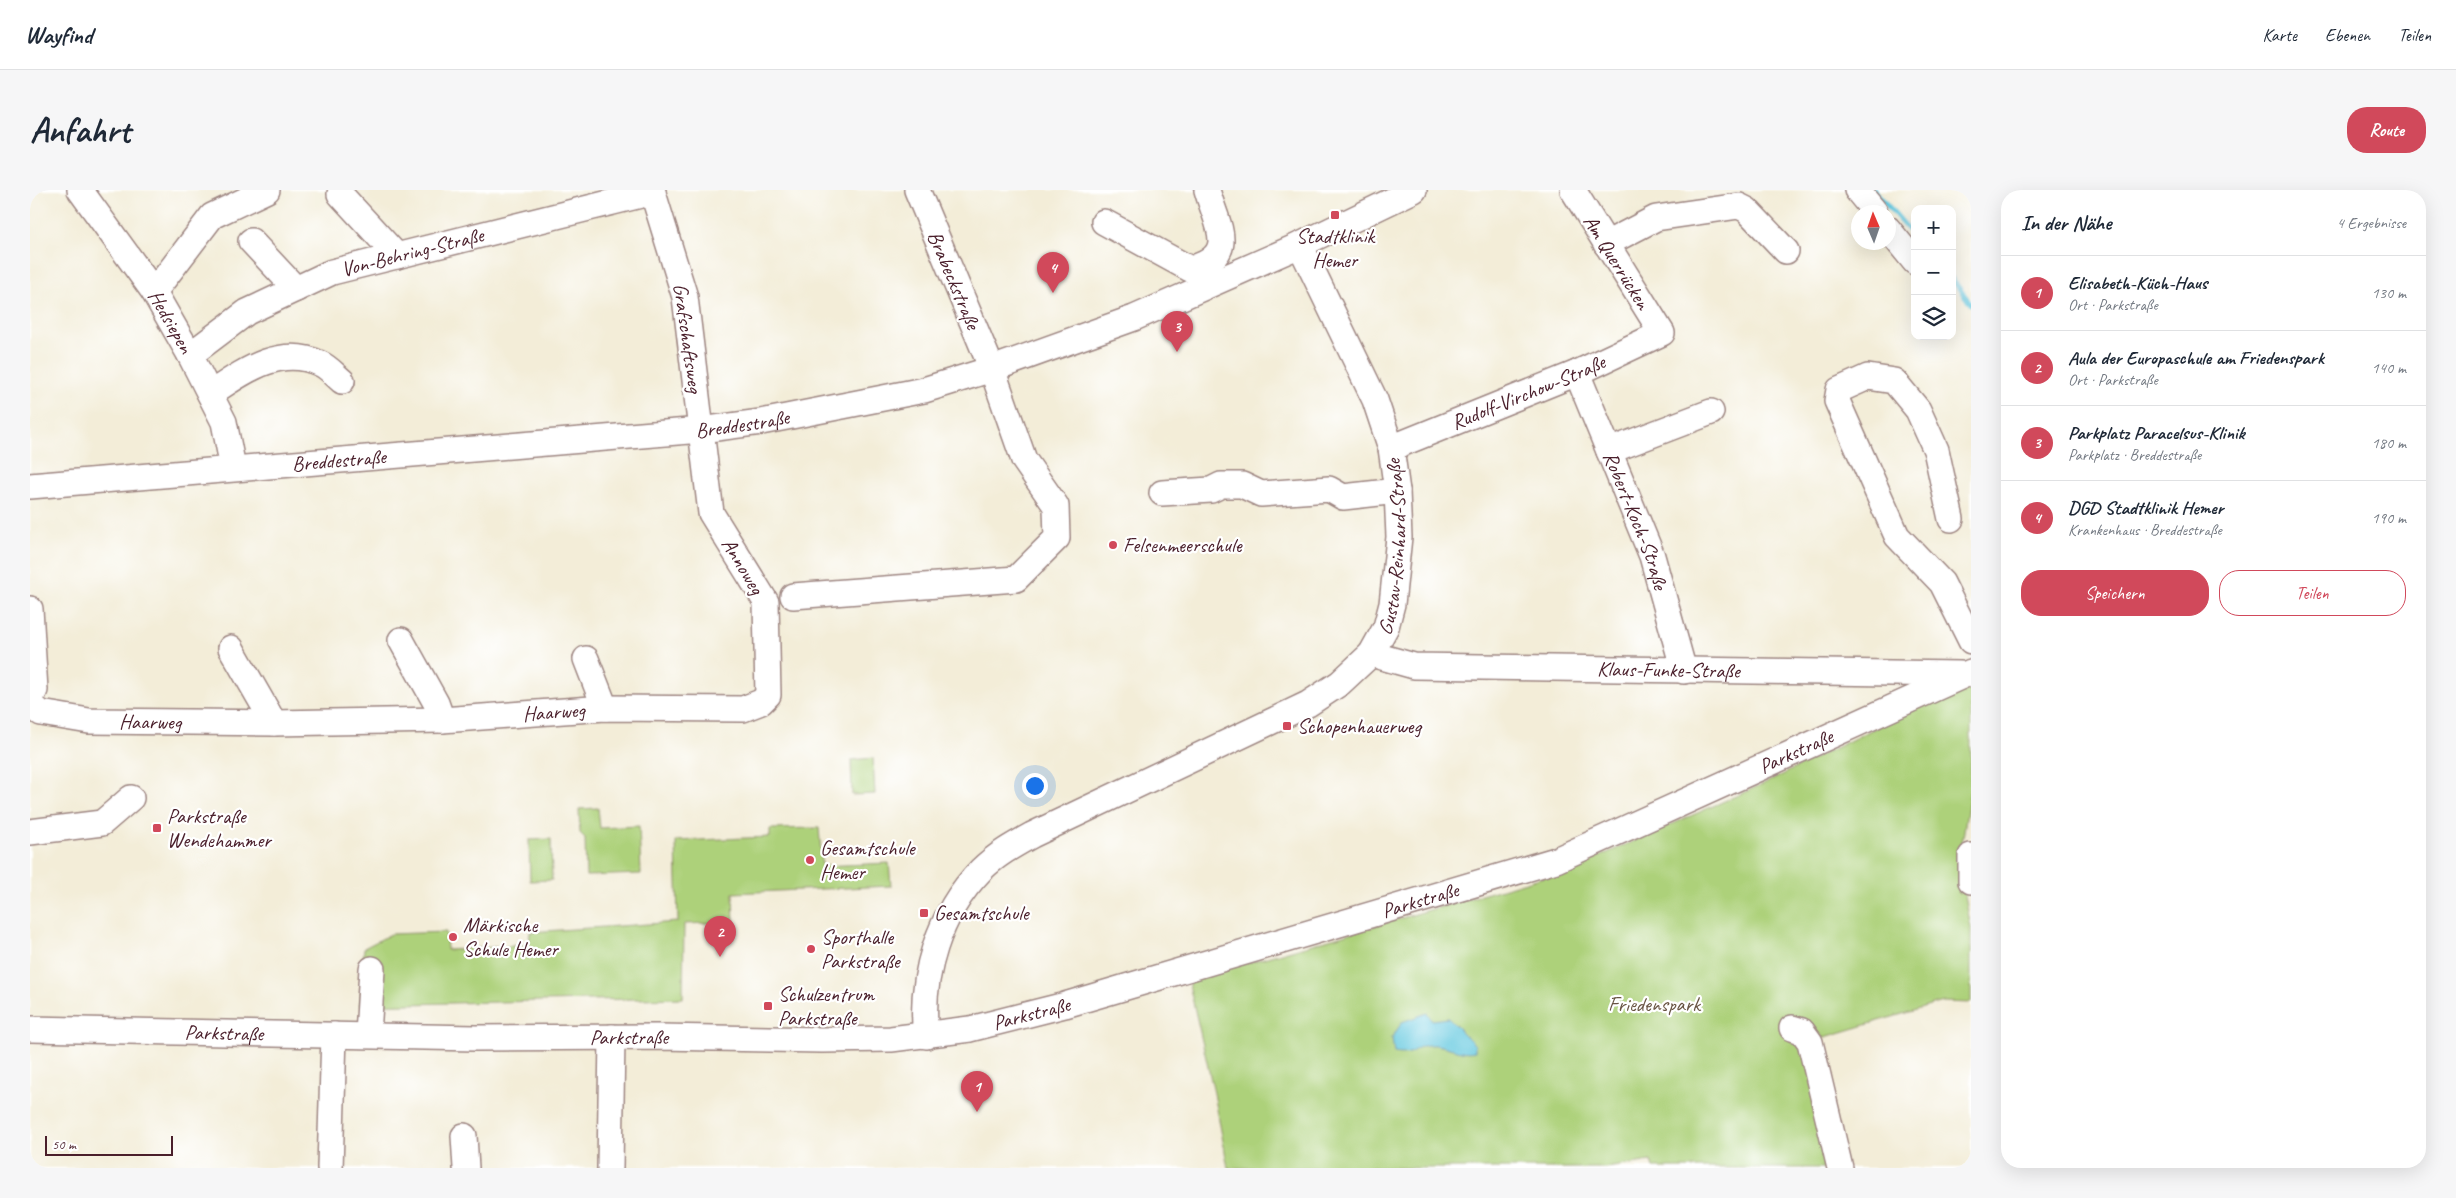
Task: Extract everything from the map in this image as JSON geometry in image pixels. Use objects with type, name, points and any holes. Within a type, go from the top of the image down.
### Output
[{"type":"street","name":"Hedsiepen","points":[[80,190],[154,292],[190,355],[224,422],[233,468]]},
{"type":"street","points":[[154,292],[212,216],[267,190]]},
{"type":"street","name":"Brabeckstraße","points":[[792,596],[1016,579],[1057,538],[1056,506],[1024,460],[992,369],[917,190]]},
{"type":"street","points":[[1190,269],[1215,259],[1221,245],[1221,232],[1207,190]]},
{"type":"street","name":"Am Querrücken","points":[[1573,190],[1662,333]]},
{"type":"street","points":[[1857,190],[1869,205]]},
{"type":"street","name":"Von-Behring-Straße","points":[[190,355],[247,312],[332,272],[652,191]]},
{"type":"street","name":"Grafschaftsweg","points":[[652,191],[685,296],[701,430]]},
{"type":"street","name":"Breddestraße","points":[[30,486],[701,430],[761,422],[924,390],[992,369],[1101,331],[1300,245],[1402,193]]},
{"type":"street","points":[[340,194],[397,256]]},
{"type":"street","points":[[1606,244],[1656,218],[1739,206],[1747,210],[1786,251]]},
{"type":"street","points":[[1104,222],[1190,269],[1210,285]]},
{"type":"street","points":[[1896,239],[1911,257]]},
{"type":"street","points":[[251,241],[296,289]]},
{"type":"street","name":"Gustav-Reinhard-Straße","points":[[1300,245],[1375,400],[1391,448],[1397,491],[1399,537],[1396,577],[1386,627],[1371,654]]},
{"type":"street","name":"Rudolf-Virchow-Straße","points":[[1391,448],[1577,373],[1662,333]]},
{"type":"street","points":[[210,394],[250,367],[299,356],[322,364],[342,381]]},
{"type":"street","name":"Robert-Koch-Straße","points":[[1577,373],[1652,556],[1684,671]]},
{"type":"street","points":[[1951,519],[1936,450],[1918,410],[1894,381],[1868,377],[1839,390],[1837,401],[1897,536],[1942,583],[1971,641]]},
{"type":"street","points":[[1609,451],[1712,412]]},
{"type":"street","name":"Annoweg","points":[[701,430],[711,512],[766,602],[769,681],[768,695],[761,702]]},
{"type":"street","points":[[1162,493],[1211,490],[1221,485],[1242,484],[1261,494],[1329,489],[1343,497],[1397,491]]},
{"type":"street","points":[[30,609],[35,690],[30,702]]},
{"type":"street","points":[[402,640],[436,703],[442,720]]},
{"type":"street","points":[[231,648],[274,723]]},
{"type":"street","points":[[926,1036],[925,1001],[934,952],[947,920],[966,889],[982,870],[1005,850],[1032,835],[1308,704],[1340,683],[1371,654]]},
{"type":"street","name":"Klaus-Funke-Straße","points":[[1371,654],[1414,666],[1684,671],[1969,673]]},
{"type":"street","name":"Haarweg","points":[[586,659],[605,708]]},
{"type":"street","name":"Parkstraße","points":[[30,1029],[476,1038],[612,1037],[822,1040],[891,1039],[970,1029],[1065,1005],[1556,860],[1969,673]]},
{"type":"street","name":"Haarweg","points":[[30,702],[41,713],[89,722],[274,723],[442,720],[605,708],[743,709],[761,702]]},
{"type":"street","points":[[30,832],[102,823],[131,798]]},
{"type":"street","points":[[1971,856],[1971,881]]},
{"type":"street","points":[[368,1035],[372,970]]},
{"type":"street","points":[[1792,1028],[1802,1031],[1810,1042],[1840,1168]]},
{"type":"street","points":[[330,1168],[334,1035]]},
{"type":"street","points":[[610,1168],[612,1037]]},
{"type":"street","points":[[464,1136],[466,1168]]},
{"type":"green space","name":"Friedenspark","points":[[1958,686],[1971,690],[1971,785],[1959,864],[1971,928],[1971,1003],[1943,1002],[1805,1043],[1832,1168],[1653,1168],[1651,1161],[1606,1168],[1228,1168],[1214,1093],[1188,980],[1571,869],[1774,779]]},
{"type":"green space","points":[[873,758],[875,794],[852,795],[851,760]]},
{"type":"green space","points":[[598,808],[600,828],[639,826],[641,874],[586,876],[585,838],[580,833],[579,809]]},
{"type":"green space","points":[[819,828],[822,866],[889,863],[891,886],[733,893],[734,922],[684,924],[683,998],[360,1005],[364,948],[391,934],[446,932],[447,950],[529,945],[530,932],[678,922],[676,841],[770,837],[770,829]]},
{"type":"green space","points":[[551,839],[552,880],[530,881],[529,840]]},
{"type":"water","points":[[1427,1013],[1432,1020],[1448,1018],[1475,1045],[1475,1051],[1469,1052],[1428,1045],[1406,1054],[1394,1053],[1392,1038],[1402,1022]]},
{"type":"waterway","points":[[1874,190],[1911,232]]},
{"type":"waterway","points":[[1956,284],[1971,304]]},
{"type":"place","name":"Stadtklinik Hemer","points":[[1335,215]]},
{"type":"place","name":"DGD Stadtklinik Hemer","points":[[1053,293]]},
{"type":"place","name":"Parkplatz Paracelsus-Klinik","points":[[1177,352]]},
{"type":"place","name":"Felsenmeerschule","points":[[1113,545]]},
{"type":"place","name":"Schopenhauerweg","points":[[1287,726]]},
{"type":"place","name":"Parkstraße Wendehammer","points":[[157,828]]},
{"type":"place","name":"Gesamtschule Hemer","points":[[810,860]]},
{"type":"place","name":"Gesamtschule","points":[[924,913]]},
{"type":"place","name":"Märkische Schule Hemer","points":[[453,937]]},
{"type":"place","name":"Sporthalle Parkstraße","points":[[811,949]]},
{"type":"place","name":"Aula der Europaschule am Friedenspark","points":[[720,957]]},
{"type":"place","name":"Schulzentrum Parkstraße","points":[[768,1006]]},
{"type":"place","name":"Elisabeth-Küch-Haus","points":[[977,1112]]}]
